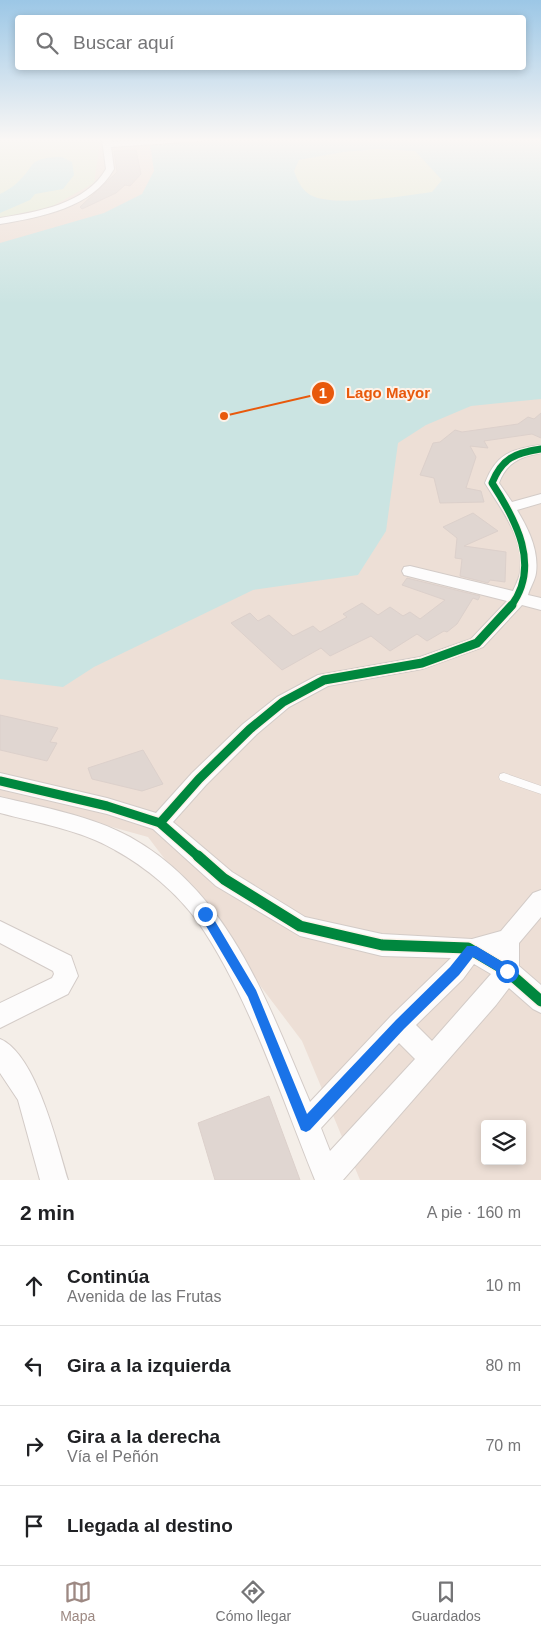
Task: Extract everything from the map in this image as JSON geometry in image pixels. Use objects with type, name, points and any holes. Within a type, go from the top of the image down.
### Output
[{"type":"street","points":[[0,221],[54,208],[73,201],[84,194]]},
{"type":"street","points":[[160,823],[198,779],[250,728],[283,702],[324,680],[422,663],[477,642],[518,599],[528,572],[527,547],[518,524],[492,482],[498,467],[521,452],[541,448]]},
{"type":"street","points":[[508,508],[541,498]]},
{"type":"street","points":[[410,571],[541,604]]},
{"type":"street","points":[[0,781],[107,806],[160,823],[224,879],[300,926],[382,945],[472,950],[508,940],[541,900]]},
{"type":"street","points":[[0,806],[69,822],[122,843],[171,879],[205,914],[252,994],[328,1178],[488,997],[507,971],[508,940]]},
{"type":"street","points":[[0,931],[63,964],[66,976],[60,986],[0,1016]]},
{"type":"street","points":[[472,950],[507,971],[541,1001]]},
{"type":"street","points":[[306,1125],[399,1026],[455,971],[472,950]]},
{"type":"street","points":[[399,1026],[432,1059]]},
{"type":"street","points":[[0,1051],[29,1094],[54,1180]]},
{"type":"lane","points":[[504,777],[541,790]]},
{"type":"shaded area","points":[[0,194],[541,194],[541,1180],[360,1180],[302,1041],[148,837],[0,796]]},
{"type":"green space","points":[[0,194],[74,194],[51,207],[0,218]]},
{"type":"green space","points":[[309,194],[417,194],[356,201],[326,200]]},
{"type":"water","points":[[0,194],[35,194],[30,200],[0,213]]},
{"type":"water","points":[[142,194],[309,194],[326,200],[340,201],[418,194],[541,194],[541,399],[471,406],[426,425],[398,443],[386,531],[358,575],[253,590],[94,667],[63,687],[0,679],[0,243],[104,213]]},
{"type":"building","points":[[94,194],[114,194],[82,209],[80,207]]},
{"type":"building","points":[[541,413],[541,438],[532,434],[484,441],[488,448],[470,446],[476,457],[466,488],[481,491],[484,502],[440,503],[434,478],[420,475],[433,443],[440,442],[455,430],[462,432],[518,424],[528,417],[534,419]]},
{"type":"building","points":[[473,513],[498,531],[464,546],[506,552],[505,582],[490,580],[488,583],[460,576],[462,559],[455,558],[457,538],[443,527]]},
{"type":"building","points":[[407,578],[480,596],[478,600],[473,598],[457,624],[447,632],[444,631],[427,641],[417,634],[390,651],[371,636],[330,656],[321,648],[282,670],[231,623],[250,613],[258,621],[269,615],[293,636],[313,626],[320,632],[347,617],[343,614],[362,603],[378,615],[390,607],[403,616],[410,612],[420,619],[445,600],[402,585]]},
{"type":"building","points":[[0,715],[58,728],[50,742],[57,743],[47,761],[0,750]]},
{"type":"building","points":[[143,750],[163,784],[142,791],[92,779],[88,768]]},
{"type":"building","points":[[269,1096],[300,1180],[215,1180],[198,1123]]},
{"type":"cycle path","points":[[160,823],[199,779],[250,729],[283,702],[324,680],[422,663],[477,643],[518,599],[528,573],[527,547],[518,524],[492,483],[498,467],[521,452],[541,449]]},
{"type":"cycle path","points":[[0,781],[107,806],[160,823],[224,879],[300,926],[382,945],[468,948],[507,971],[541,1001]]},
{"type":"place","name":"Lago Mayor","points":[[224,416]]},
{"type":"route","points":[[205,914],[252,994],[306,1125],[400,1024],[455,971],[472,950],[507,971]]}]
